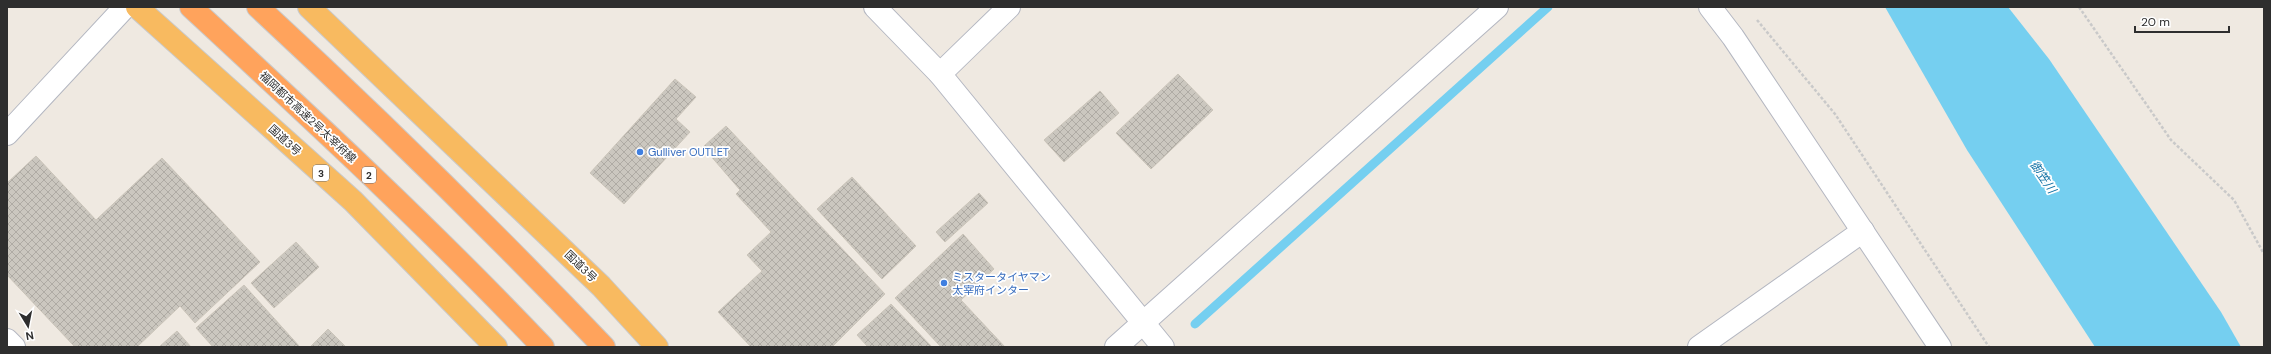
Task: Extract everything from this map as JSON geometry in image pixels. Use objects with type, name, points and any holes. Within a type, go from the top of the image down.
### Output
[{"type":"highway","name":"国道3号","points":[[137,7],[353,202],[496,347]]},
{"type":"highway","name":"福岡都市高速2号太宰府線","points":[[191,7],[306,114],[496,297],[543,347]]},
{"type":"highway","points":[[258,7],[330,73],[497,237],[604,347]]},
{"type":"highway","name":"国道3号","points":[[309,7],[596,280],[657,347]]},
{"type":"street","points":[[7,134],[125,7]]},
{"type":"street","points":[[875,7],[940,74],[1163,347]]},
{"type":"street","points":[[940,74],[1009,7]]},
{"type":"street","points":[[1116,347],[1497,7]]},
{"type":"street","points":[[1710,7],[1733,37],[1940,347]]},
{"type":"street","points":[[1699,347],[1863,231]]},
{"type":"street","points":[[7,340],[14,347]]},
{"type":"path","points":[[2079,7],[2171,140],[2234,200],[2264,254]]},
{"type":"path","points":[[1756,19],[1834,114],[1988,347]]},
{"type":"water","name":"御笠川","points":[[1885,7],[2008,7],[2049,59],[2221,312],[2241,347],[2095,347],[1967,150]]},
{"type":"building","points":[[1178,74],[1213,110],[1151,169],[1116,133]]},
{"type":"building","name":"Gulliver OUTLET","points":[[675,79],[696,97],[676,119],[690,132],[624,204],[590,173]]},
{"type":"building","points":[[1100,91],[1119,113],[1064,162],[1044,140]]},
{"type":"building","points":[[726,126],[885,294],[832,347],[751,347],[718,312],[762,271],[747,255],[771,232],[736,194],[740,190],[703,147]]},
{"type":"building","points":[[36,156],[96,220],[162,158],[260,262],[195,323],[180,306],[137,347],[75,347],[7,275],[7,183]]},
{"type":"building","points":[[852,177],[916,246],[882,279],[817,209]]},
{"type":"building","points":[[979,193],[988,203],[945,242],[936,232]]},
{"type":"building","name":"ミスタータイヤマン 太宰府インター","points":[[963,234],[994,269],[961,300],[1005,347],[941,347],[895,298]]},
{"type":"building","points":[[296,242],[319,267],[274,308],[251,283]]},
{"type":"building","points":[[244,285],[300,347],[213,347],[196,328]]},
{"type":"building","points":[[891,304],[932,347],[868,347],[857,335]]},
{"type":"building","points":[[328,329],[346,347],[310,347]]},
{"type":"building","points":[[177,331],[191,347],[159,347]]},
{"type":"waterway","points":[[1195,324],[1548,7]]},
{"type":"place","name":"Gulliver OUTLET","points":[[640,152]]},
{"type":"place","name":"ミスタータイヤマン 太宰府インター","points":[[944,283]]}]
